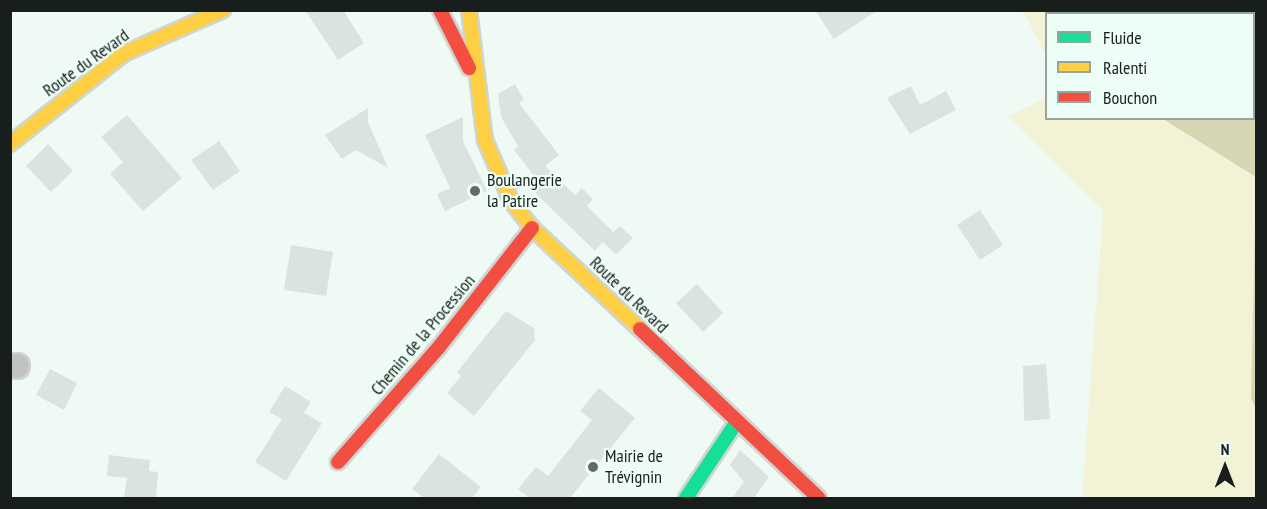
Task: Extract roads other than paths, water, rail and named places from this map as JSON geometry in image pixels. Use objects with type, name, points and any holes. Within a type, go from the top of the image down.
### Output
[{"type":"main road","name":"Route du Revard","points":[[10,144],[125,53],[224,10]]},
{"type":"main road","name":"Route du Revard","points":[[440,10],[475,81]]},
{"type":"main road","name":"Route du Revard","points":[[469,10],[475,81],[495,171],[532,228],[736,423],[819,498]]},
{"type":"main road","name":"Chemin de la Procession","points":[[338,462],[439,347],[532,228]]},
{"type":"main road","points":[[686,498],[736,423]]},
{"type":"place","name":"Boulangerie la Patire","points":[[475,191]]},
{"type":"place","name":"Mairie de Trévignin","points":[[593,467]]}]
